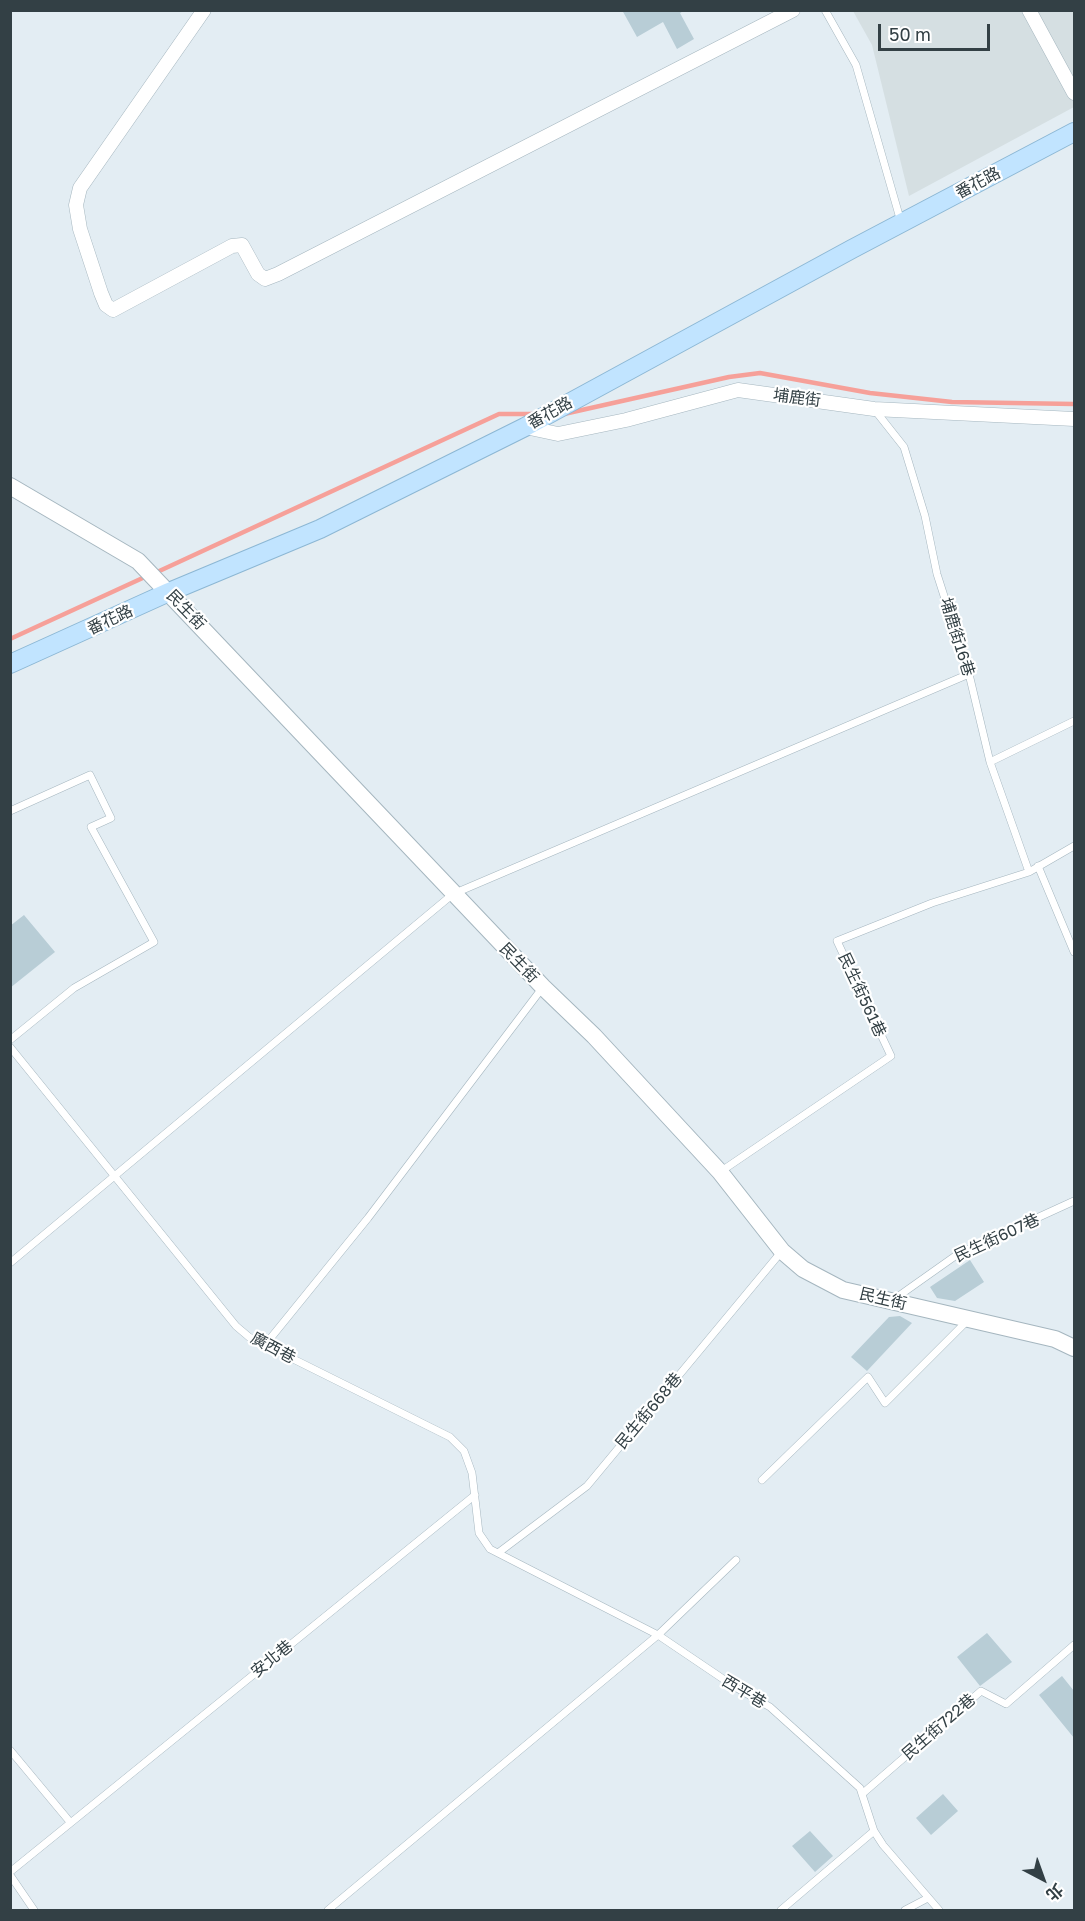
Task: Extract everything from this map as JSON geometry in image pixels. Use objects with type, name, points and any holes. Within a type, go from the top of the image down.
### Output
[{"type":"main road","name":"番花路","points":[[10,664],[169,592],[320,529],[525,427],[1074,132]]},
{"type":"street","points":[[204,10],[80,188],[76,205],[80,229],[103,299],[113,310],[232,246],[242,245],[258,274],[265,279],[278,274],[793,10]]},
{"type":"street","points":[[1029,10],[1074,93]]},
{"type":"street","name":"埔鹿街","points":[[525,427],[558,434],[626,420],[738,390],[874,409],[1074,419]]},
{"type":"street","name":"民生街","points":[[10,486],[138,561],[453,894],[594,1036],[720,1172],[782,1251],[803,1269],[843,1290],[1055,1340],[1074,1348]]},
{"type":"lane","points":[[825,10],[856,65],[902,223]]},
{"type":"lane","name":"埔鹿街16巷","points":[[874,409],[904,447],[925,516],[937,574],[969,674],[990,762],[1029,872]]},
{"type":"lane","points":[[10,1263],[453,894],[969,674]]},
{"type":"lane","points":[[990,762],[1074,721]]},
{"type":"lane","points":[[10,811],[90,775],[111,818],[91,827],[154,942],[74,988],[10,1040]]},
{"type":"lane","name":"民生街561巷","points":[[720,1172],[891,1056],[837,941],[932,903],[1029,872],[1074,846]]},
{"type":"lane","points":[[1038,866],[1074,952]]},
{"type":"lane","points":[[265,1345],[369,1218],[543,987]]},
{"type":"lane","name":"廣西巷","points":[[10,1047],[236,1326],[265,1345],[450,1437],[464,1451],[472,1473],[479,1533],[490,1549],[498,1553]]},
{"type":"lane","name":"民生街607巷","points":[[893,1300],[958,1254],[1074,1201]]},
{"type":"lane","name":"民生街668巷","points":[[498,1553],[586,1486],[782,1251]]},
{"type":"lane","points":[[762,1480],[868,1377],[885,1403],[968,1320]]},
{"type":"lane","name":"安北巷","points":[[10,1873],[475,1495]]},
{"type":"lane","name":"西平巷","points":[[498,1553],[658,1635],[735,1687],[770,1707],[843,1770],[860,1788],[874,1831],[939,1911]]},
{"type":"lane","points":[[328,1911],[658,1635],[736,1560]]},
{"type":"lane","name":"民生街722巷","points":[[862,1794],[981,1691],[1006,1704],[1074,1645]]},
{"type":"lane","points":[[10,1750],[70,1822]]},
{"type":"lane","points":[[781,1911],[874,1831]]},
{"type":"lane","points":[[10,1873],[34,1911]]},
{"type":"lane","points":[[905,1911],[928,1898]]},
{"type":"shaded area","points":[[853,11],[1074,11],[1074,107],[909,196],[872,45]]},
{"type":"building","points":[[622,10],[685,10],[680,13],[694,39],[677,49],[663,22],[637,37]]},
{"type":"building","points":[[24,915],[55,952],[10,988],[10,926]]},
{"type":"building","points":[[970,1260],[984,1282],[955,1301],[937,1298],[930,1287]]},
{"type":"building","points":[[900,1316],[912,1323],[867,1371],[851,1357],[889,1317]]},
{"type":"building","points":[[987,1633],[1012,1662],[980,1686],[957,1657]]},
{"type":"building","points":[[1062,1676],[1074,1691],[1074,1738],[1039,1695]]},
{"type":"building","points":[[943,1794],[958,1811],[931,1835],[916,1818]]},
{"type":"building","points":[[810,1831],[833,1856],[815,1872],[792,1846]]},
{"type":"waterway","points":[[564,414],[729,377],[760,373],[870,393],[952,402],[1074,404]]},
{"type":"waterway","points":[[155,573],[499,414],[535,414]]},
{"type":"waterway","points":[[10,639],[147,576]]}]
